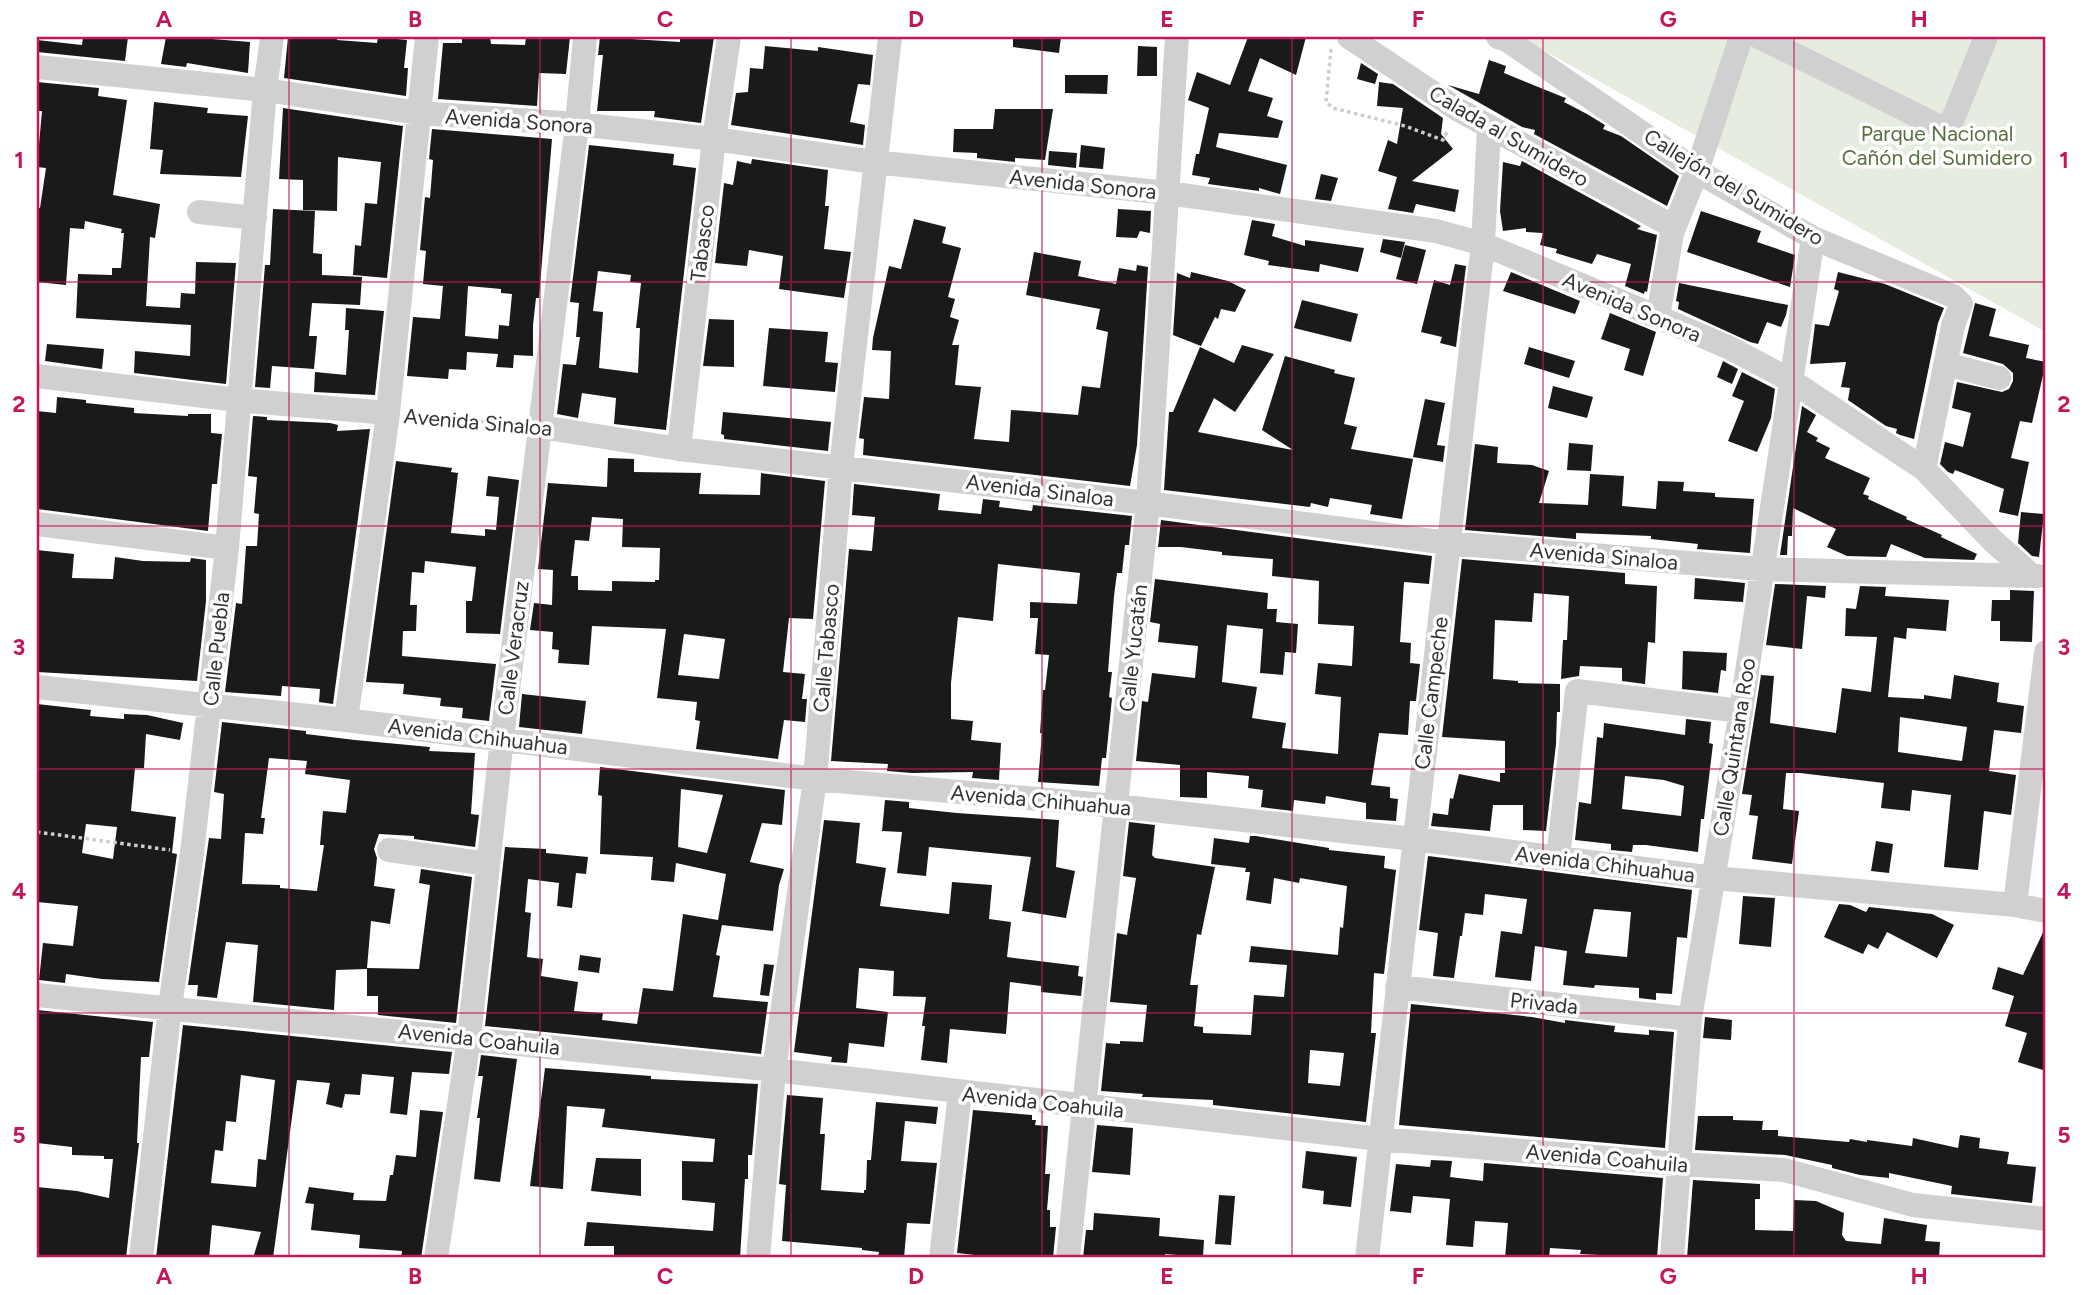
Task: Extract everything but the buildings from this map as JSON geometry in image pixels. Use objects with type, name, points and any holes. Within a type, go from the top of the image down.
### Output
[{"type":"street","name":"Calle Puebla","points":[[141,1258],[170,1007],[210,706],[227,548],[265,90],[272,37]]},
{"type":"street","points":[[346,720],[388,413],[428,37]]},
{"type":"street","name":"Calle Veracruz","points":[[436,1258],[469,1038],[585,37]]},
{"type":"street","name":"Tabasco","points":[[678,449],[714,139],[729,37]]},
{"type":"street","name":"Calle Tabasco","points":[[758,1258],[774,1070],[815,779],[841,467],[890,37]]},
{"type":"street","name":"Calle Yucatán","points":[[1069,1258],[1148,503],[1177,37]]},
{"type":"street","name":"Calada al Sumidero","points":[[1349,37],[1489,128],[1674,228]]},
{"type":"street","name":"Callejón del Sumidero","points":[[1498,37],[1507,40],[1697,171],[1813,238],[1953,296],[1961,304],[1945,364]]},
{"type":"street","points":[[1658,317],[1674,228],[1697,171],[1741,37]]},
{"type":"street","points":[[1759,37],[1948,131],[1986,37]]},
{"type":"street","name":"Avenida Sonora","points":[[37,67],[265,90],[419,113],[577,124],[714,139],[874,162],[1167,192],[1436,231],[1483,244],[1658,317],[1730,348],[1790,380],[1924,469],[1993,540],[2039,576]]},
{"type":"street","name":"Calle Campeche","points":[[1367,1258],[1483,244],[1489,128]]},
{"type":"street","points":[[199,212],[255,218]]},
{"type":"street","name":"Calle Quintana Roo","points":[[1672,1258],[1690,1019],[1741,711],[1760,569],[1813,238]]},
{"type":"street","points":[[1924,469],[1945,364],[1999,378]]},
{"type":"street","name":"Avenida Sinaloa","points":[[37,376],[238,400],[388,413]]},
{"type":"street","name":"Avenida Sinaloa","points":[[541,427],[678,449],[1148,503],[1448,543],[1760,569],[2039,576]]},
{"type":"street","points":[[37,524],[227,548]]},
{"type":"street","points":[[2015,905],[2040,756],[2046,652]]},
{"type":"street","name":"Avenida Chihuahua","points":[[37,687],[346,720],[815,779],[1116,806],[1414,839],[1714,878],[2015,905],[2046,911]]},
{"type":"street","points":[[1558,858],[1577,691],[1741,711]]},
{"type":"street","points":[[390,850],[488,864]]},
{"type":"street","name":"Privada","points":[[1397,987],[1690,1019]]},
{"type":"street","name":"Avenida Coahuila","points":[[37,995],[774,1070],[1380,1139],[1784,1170],[1913,1205],[2046,1219]]},
{"type":"street","points":[[941,1258],[960,1093]]},
{"type":"path","points":[[1332,37],[1326,102],[1333,108],[1405,126],[1443,140],[1457,109]]},
{"type":"path","name":"Avenida Sinaloa","points":[[388,413],[541,427]]},
{"type":"path","points":[[37,832],[192,853]]},
{"type":"green space","name":"Parque Nacional Cañón del Sumidero","points":[[1520,37],[2046,37],[2046,332]]}]
